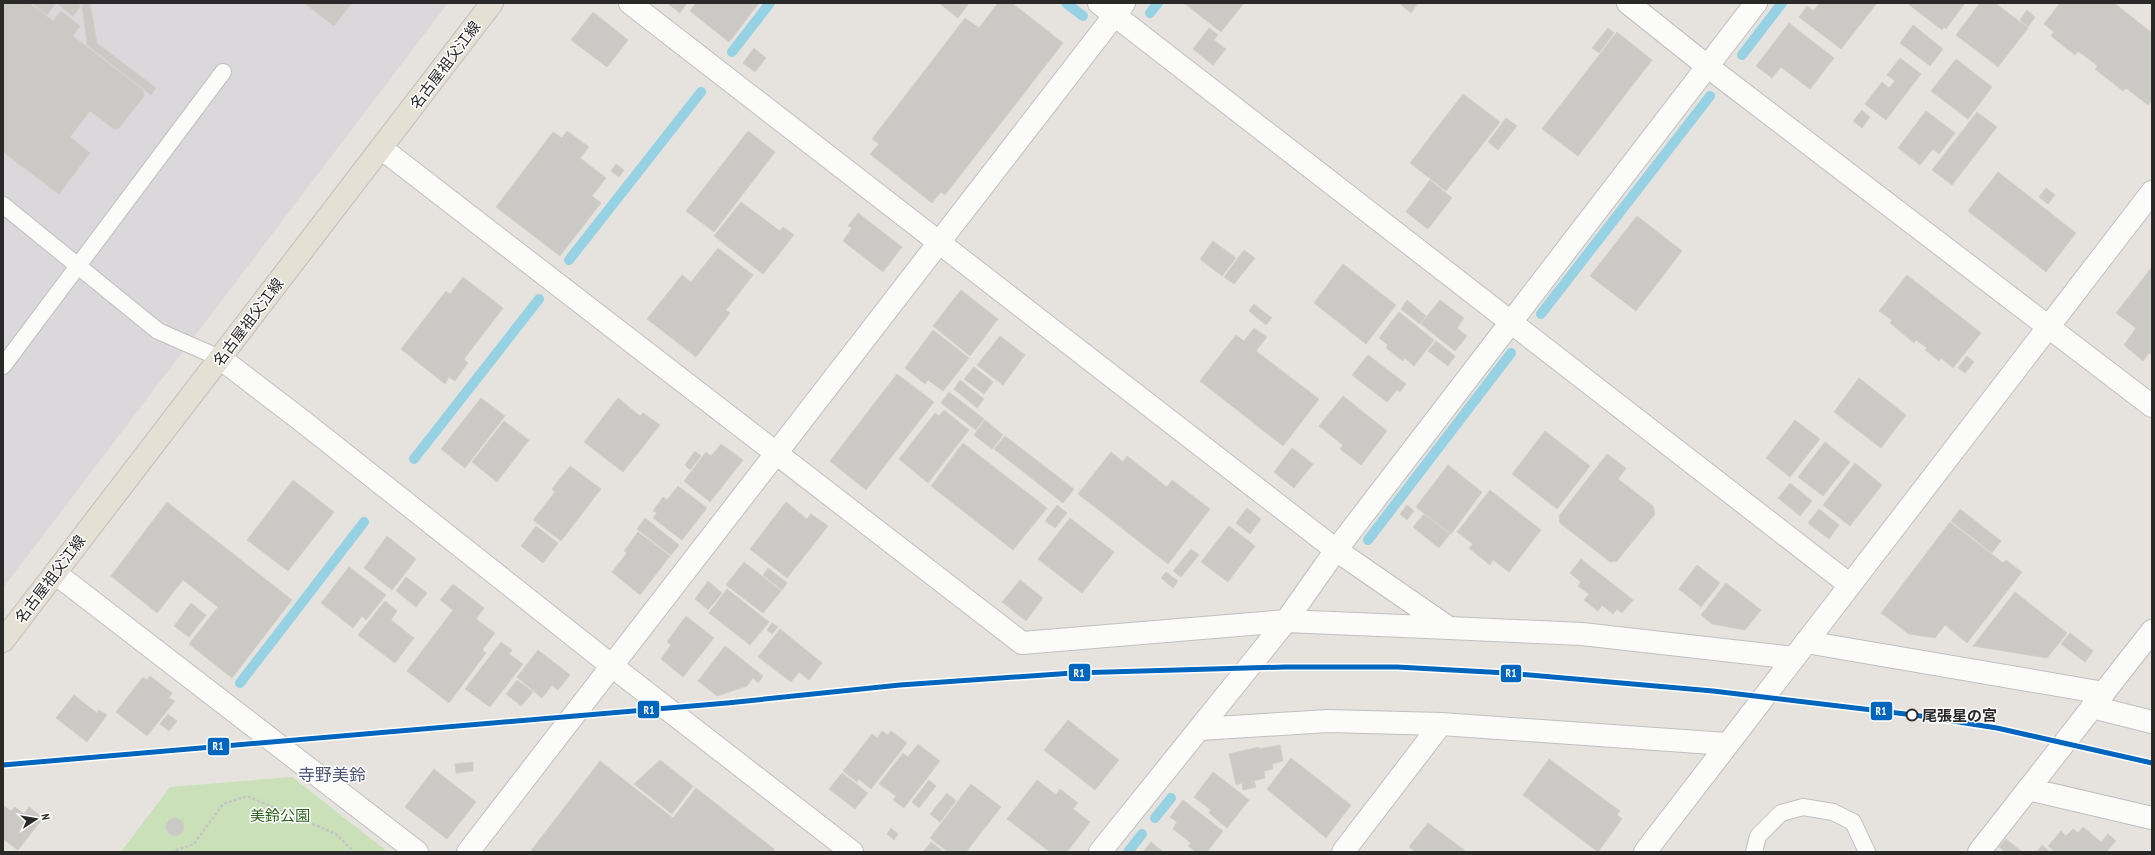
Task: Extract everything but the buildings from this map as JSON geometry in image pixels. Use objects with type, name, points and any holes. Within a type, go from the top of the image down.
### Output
[{"type":"main road","name":"名古屋祖父江線","points":[[3,641],[492,3]]},
{"type":"street","points":[[630,3],[1336,550],[1449,628]]},
{"type":"street","points":[[1628,3],[2152,406]]},
{"type":"street","points":[[1100,852],[1286,621],[1336,550],[1756,3]]},
{"type":"street","points":[[468,852],[939,243],[1113,7],[1511,322],[1850,585]]},
{"type":"street","points":[[381,148],[1022,643],[1286,621],[1582,634],[1800,650],[2098,700],[2152,722]]},
{"type":"street","points":[[1645,852],[2152,192]]},
{"type":"street","points":[[220,358],[301,420],[612,666],[852,852]]},
{"type":"street","points":[[55,573],[417,852]]},
{"type":"street","points":[[1979,852],[2152,631]]},
{"type":"street","points":[[1200,729],[1328,721],[1441,724],[1727,744]]},
{"type":"street","points":[[1343,852],[1441,724]]},
{"type":"street","points":[[2028,789],[2152,818]]},
{"type":"lane","points":[[3,366],[223,72]]},
{"type":"lane","points":[[3,205],[158,331],[220,358]]},
{"type":"lane","points":[[1754,852],[1758,836],[1781,813],[1803,807],[1833,812],[1853,822],[1867,852]]},
{"type":"path","points":[[171,852],[194,844],[223,804],[247,796],[336,834],[354,852]]},
{"type":"shaded area","points":[[3,3],[448,3],[3,588]]},
{"type":"green space","name":"美鈴公園","points":[[292,777],[388,852],[121,852],[170,787]]},
{"type":"waterway","points":[[732,52],[770,3]]},
{"type":"waterway","points":[[1066,3],[1083,16]]},
{"type":"waterway","points":[[1150,13],[1158,3]]},
{"type":"waterway","points":[[1742,55],[1782,3]]},
{"type":"waterway","points":[[569,260],[701,92]]},
{"type":"waterway","points":[[1541,314],[1710,96]]},
{"type":"waterway","points":[[414,459],[539,299]]},
{"type":"waterway","points":[[1368,540],[1511,353]]},
{"type":"waterway","points":[[240,683],[364,522]]},
{"type":"waterway","points":[[1155,818],[1171,798]]},
{"type":"waterway","points":[[1128,852],[1142,834]]},
{"type":"transit line","name":"R1","points":[[3,765],[727,703],[900,685],[1073,673],[1285,667],[1397,667],[1507,673],[1713,691],[1914,715],[1997,728],[2152,763]]},
{"type":"place","name":"尾張星の宮","points":[[1912,715]]},
{"type":"district","name":"寺野美鈴","points":[[332,775]]}]
